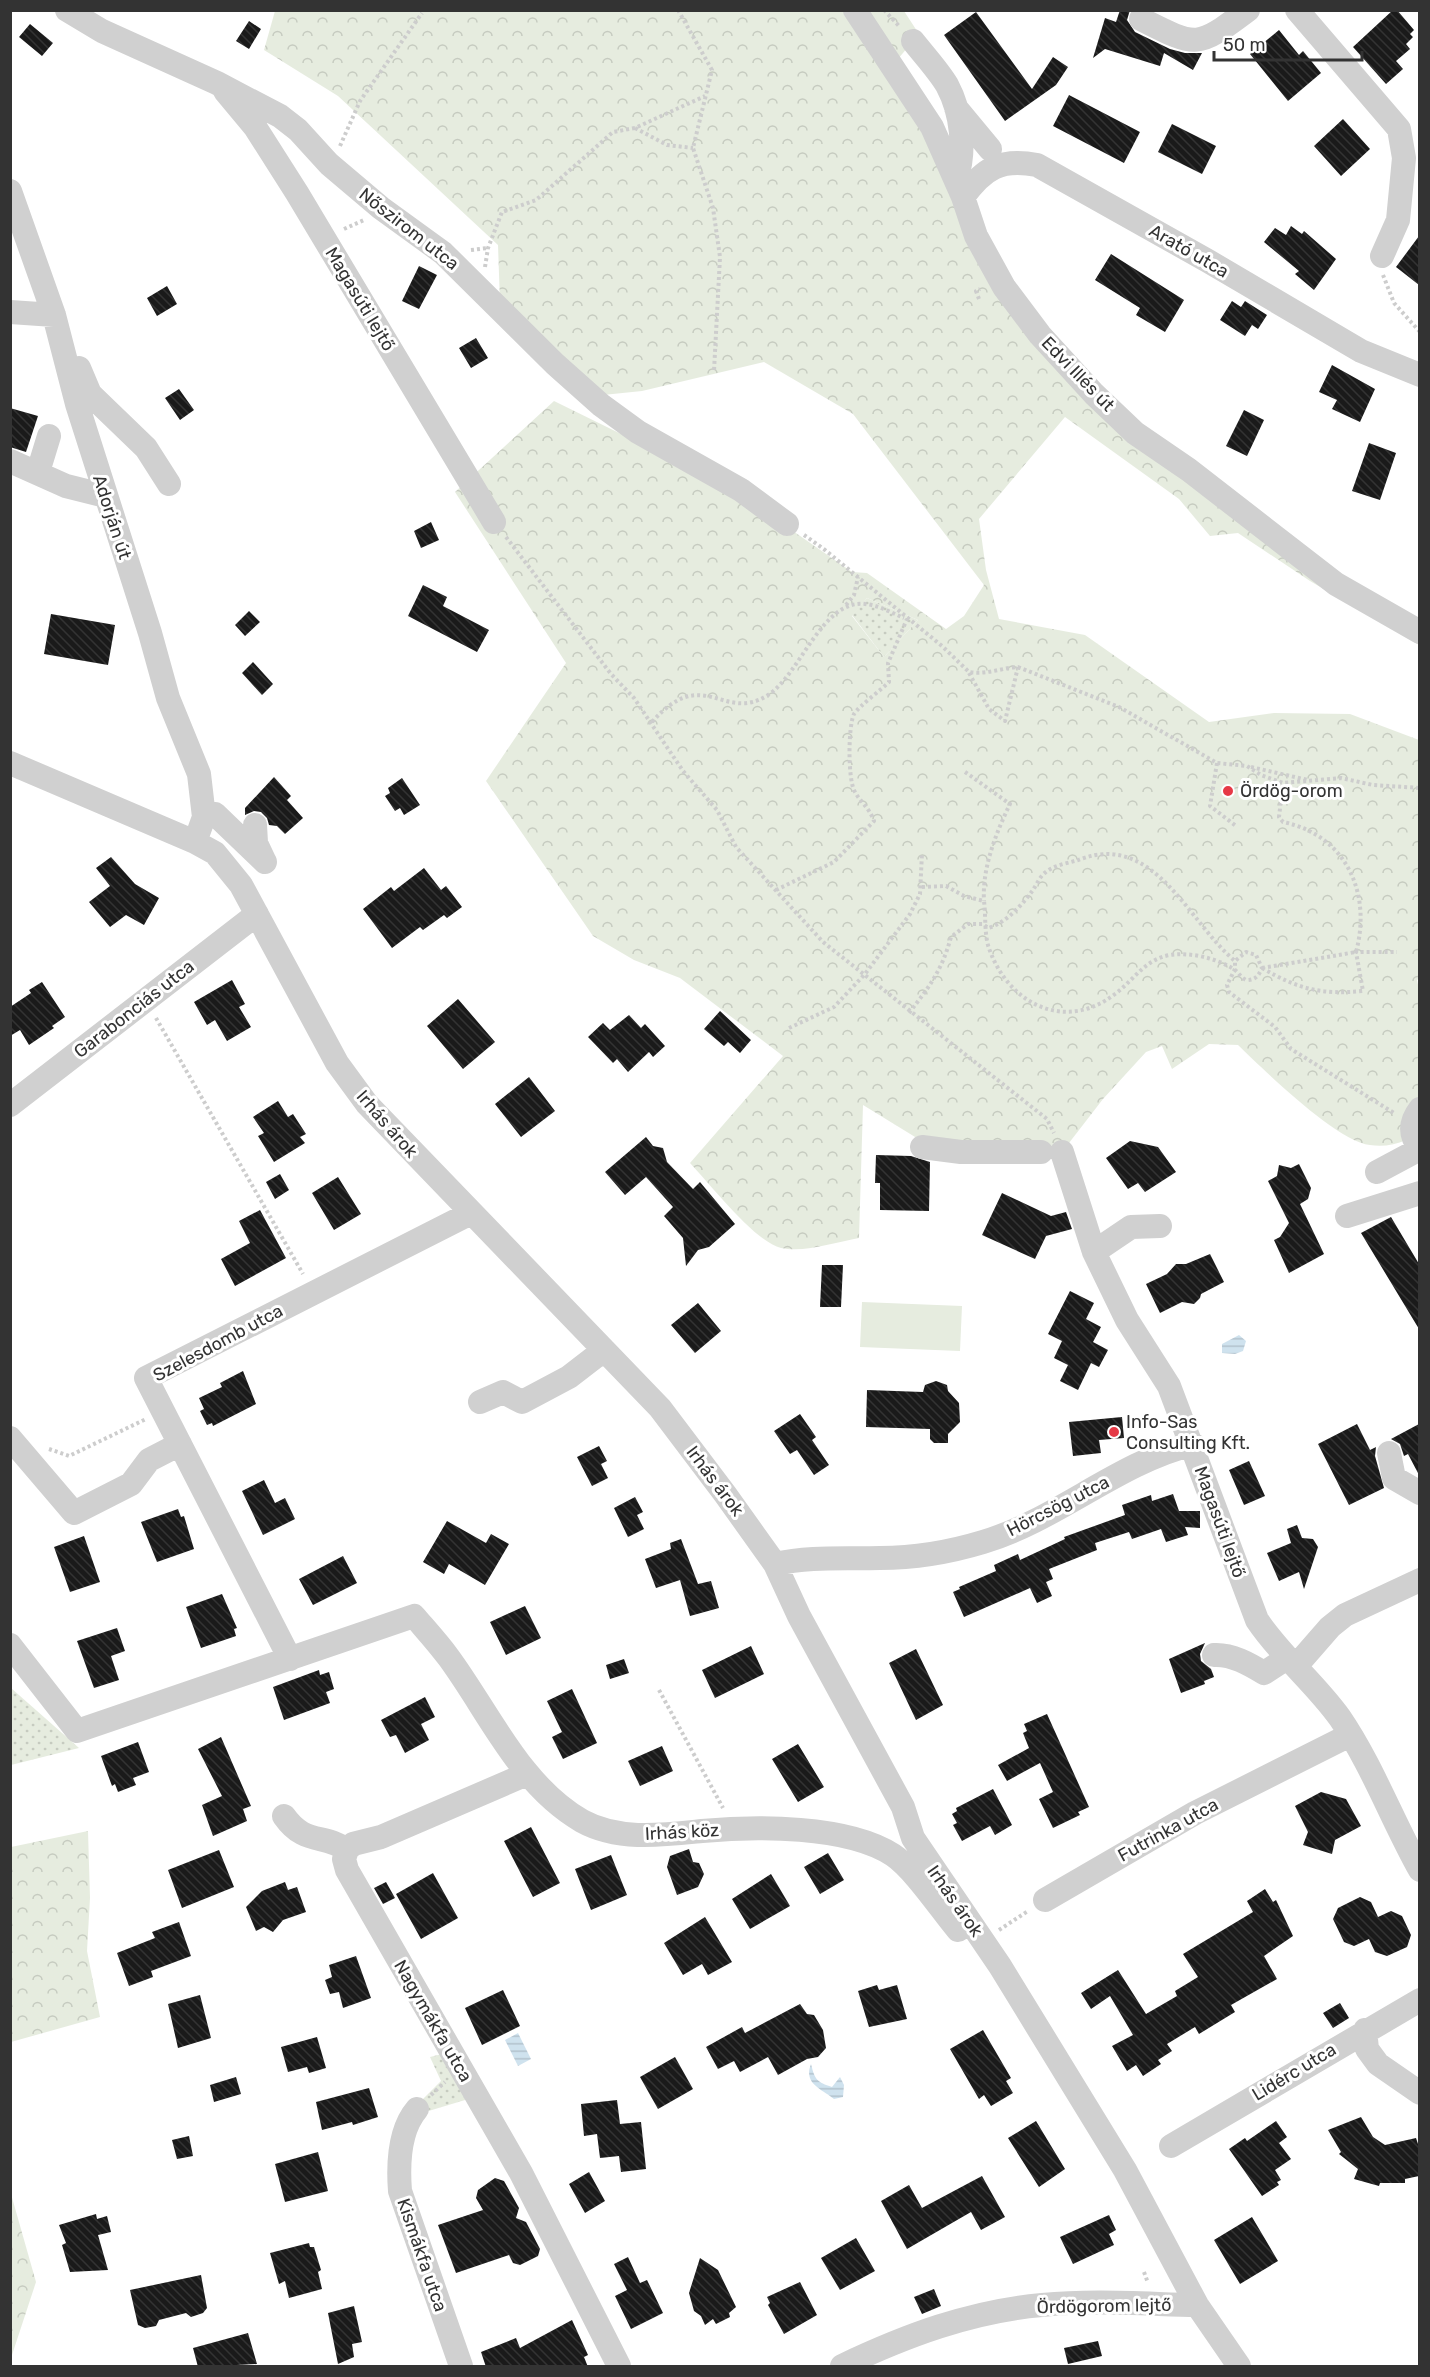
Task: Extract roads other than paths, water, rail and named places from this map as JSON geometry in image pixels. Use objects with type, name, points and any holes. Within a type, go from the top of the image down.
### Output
[{"type":"street","name":"Nőszirom utca","points":[[67,10],[102,31],[217,83],[280,116],[298,130],[329,164],[381,208],[443,253],[555,364],[601,405],[638,432],[741,490],[787,524]]},
{"type":"street","name":"Edvi Illés út","points":[[855,10],[932,127],[959,188],[976,236],[1004,287],[1040,335],[1094,394],[1136,433],[1190,470],[1336,585],[1419,632]]},
{"type":"street","points":[[1141,19],[1183,39],[1205,40],[1248,10]]},
{"type":"street","points":[[1297,10],[1399,129],[1404,158],[1398,220],[1382,256]]},
{"type":"street","points":[[913,41],[947,85],[956,108],[963,161],[959,188]]},
{"type":"street","name":"Magasúti lejtő","points":[[217,83],[255,127],[494,522]]},
{"type":"street","points":[[956,108],[990,149]]},
{"type":"street","name":"Arató utca","points":[[959,188],[999,165],[1017,162],[1037,165],[1208,261],[1361,351],[1419,375]]},
{"type":"street","name":"Adorján út","points":[[10,191],[54,315],[77,405],[150,633],[168,698],[181,734],[195,760],[201,785],[204,817],[195,842]]},
{"type":"street","points":[[10,312],[54,315]]},
{"type":"street","points":[[65,353],[77,365],[90,394],[146,448],[169,484]]},
{"type":"street","points":[[38,472],[48,436]]},
{"type":"street","points":[[10,461],[66,486],[106,496]]},
{"type":"street","name":"Irhás árok","points":[[10,763],[195,842],[214,853],[230,869],[257,914],[337,1063],[367,1104],[660,1408],[775,1564],[799,1616],[903,1807],[913,1838],[1000,1966],[1125,2170],[1197,2305],[1239,2367]]},
{"type":"street","points":[[204,817],[215,814],[265,862],[256,843],[255,825]]},
{"type":"street","name":"Garabonciás utca","points":[[10,1105],[257,914]]},
{"type":"street","points":[[1376,1164],[1415,1139]]},
{"type":"street","name":"Magasúti lejtő","points":[[922,1147],[961,1152],[1051,1152],[1094,1252],[1127,1320],[1170,1386],[1257,1620],[1274,1646],[1291,1661],[1339,1718],[1350,1735],[1419,1870]]},
{"type":"street","points":[[1347,1216],[1419,1193]]},
{"type":"street","name":"Szelesdomb utca","points":[[290,1659],[146,1378],[471,1213]]},
{"type":"street","points":[[1094,1252],[1131,1227],[1160,1226]]},
{"type":"street","points":[[480,1402],[503,1392],[522,1402],[568,1377],[604,1350]]},
{"type":"street","points":[[10,1438],[74,1513],[131,1484],[149,1460],[180,1444]]},
{"type":"street","name":"Hörcsög utca","points":[[775,1564],[801,1558],[898,1557],[982,1542],[1028,1526],[1132,1468],[1172,1449],[1192,1444]]},
{"type":"street","points":[[1389,1453],[1395,1478],[1419,1493]]},
{"type":"street","points":[[1214,1655],[1222,1655],[1248,1664],[1264,1673],[1291,1661],[1345,1615],[1419,1580]]},
{"type":"street","name":"Irhás köz","points":[[290,1659],[414,1616],[448,1657],[527,1774],[556,1802],[581,1820],[603,1830],[646,1835],[735,1829],[832,1835],[860,1841],[893,1855],[982,1959],[1000,1966]]},
{"type":"street","points":[[10,1645],[77,1731],[290,1659]]},
{"type":"street","name":"Futrinka utca","points":[[1045,1900],[1196,1813],[1350,1735]]},
{"type":"street","points":[[284,1816],[293,1828],[306,1836],[339,1844],[346,1850],[353,1844],[381,1837],[527,1774]]},
{"type":"street","name":"Nagymákfa utca","points":[[346,1850],[344,1859],[347,1870],[521,2173],[619,2367]]},
{"type":"street","name":"Lidérc utca","points":[[1171,2146],[1419,2000]]},
{"type":"street","points":[[1365,2030],[1367,2049],[1378,2064],[1419,2093]]},
{"type":"street","name":"Kismákfa utca","points":[[417,2109],[409,2118],[404,2136],[398,2170],[400,2191],[461,2367]]},
{"type":"street","name":"Ördögorom lejtő","points":[[842,2367],[900,2339],[1005,2310],[1071,2303],[1197,2305]]},
{"type":"water","points":[[1239,1335],[1246,1341],[1243,1351],[1235,1354],[1222,1353],[1222,1344]]},
{"type":"water","points":[[518,2033],[531,2059],[518,2066],[505,2040]]},
{"type":"water","points":[[811,2064],[815,2077],[823,2084],[832,2087],[840,2077],[844,2085],[843,2097],[834,2099],[815,2085],[809,2071]]},
{"type":"place","name":"Ördög-orom","points":[[1228,791]]},
{"type":"place","name":"Info-Sas Consulting Kft.","points":[[1114,1432]]}]
